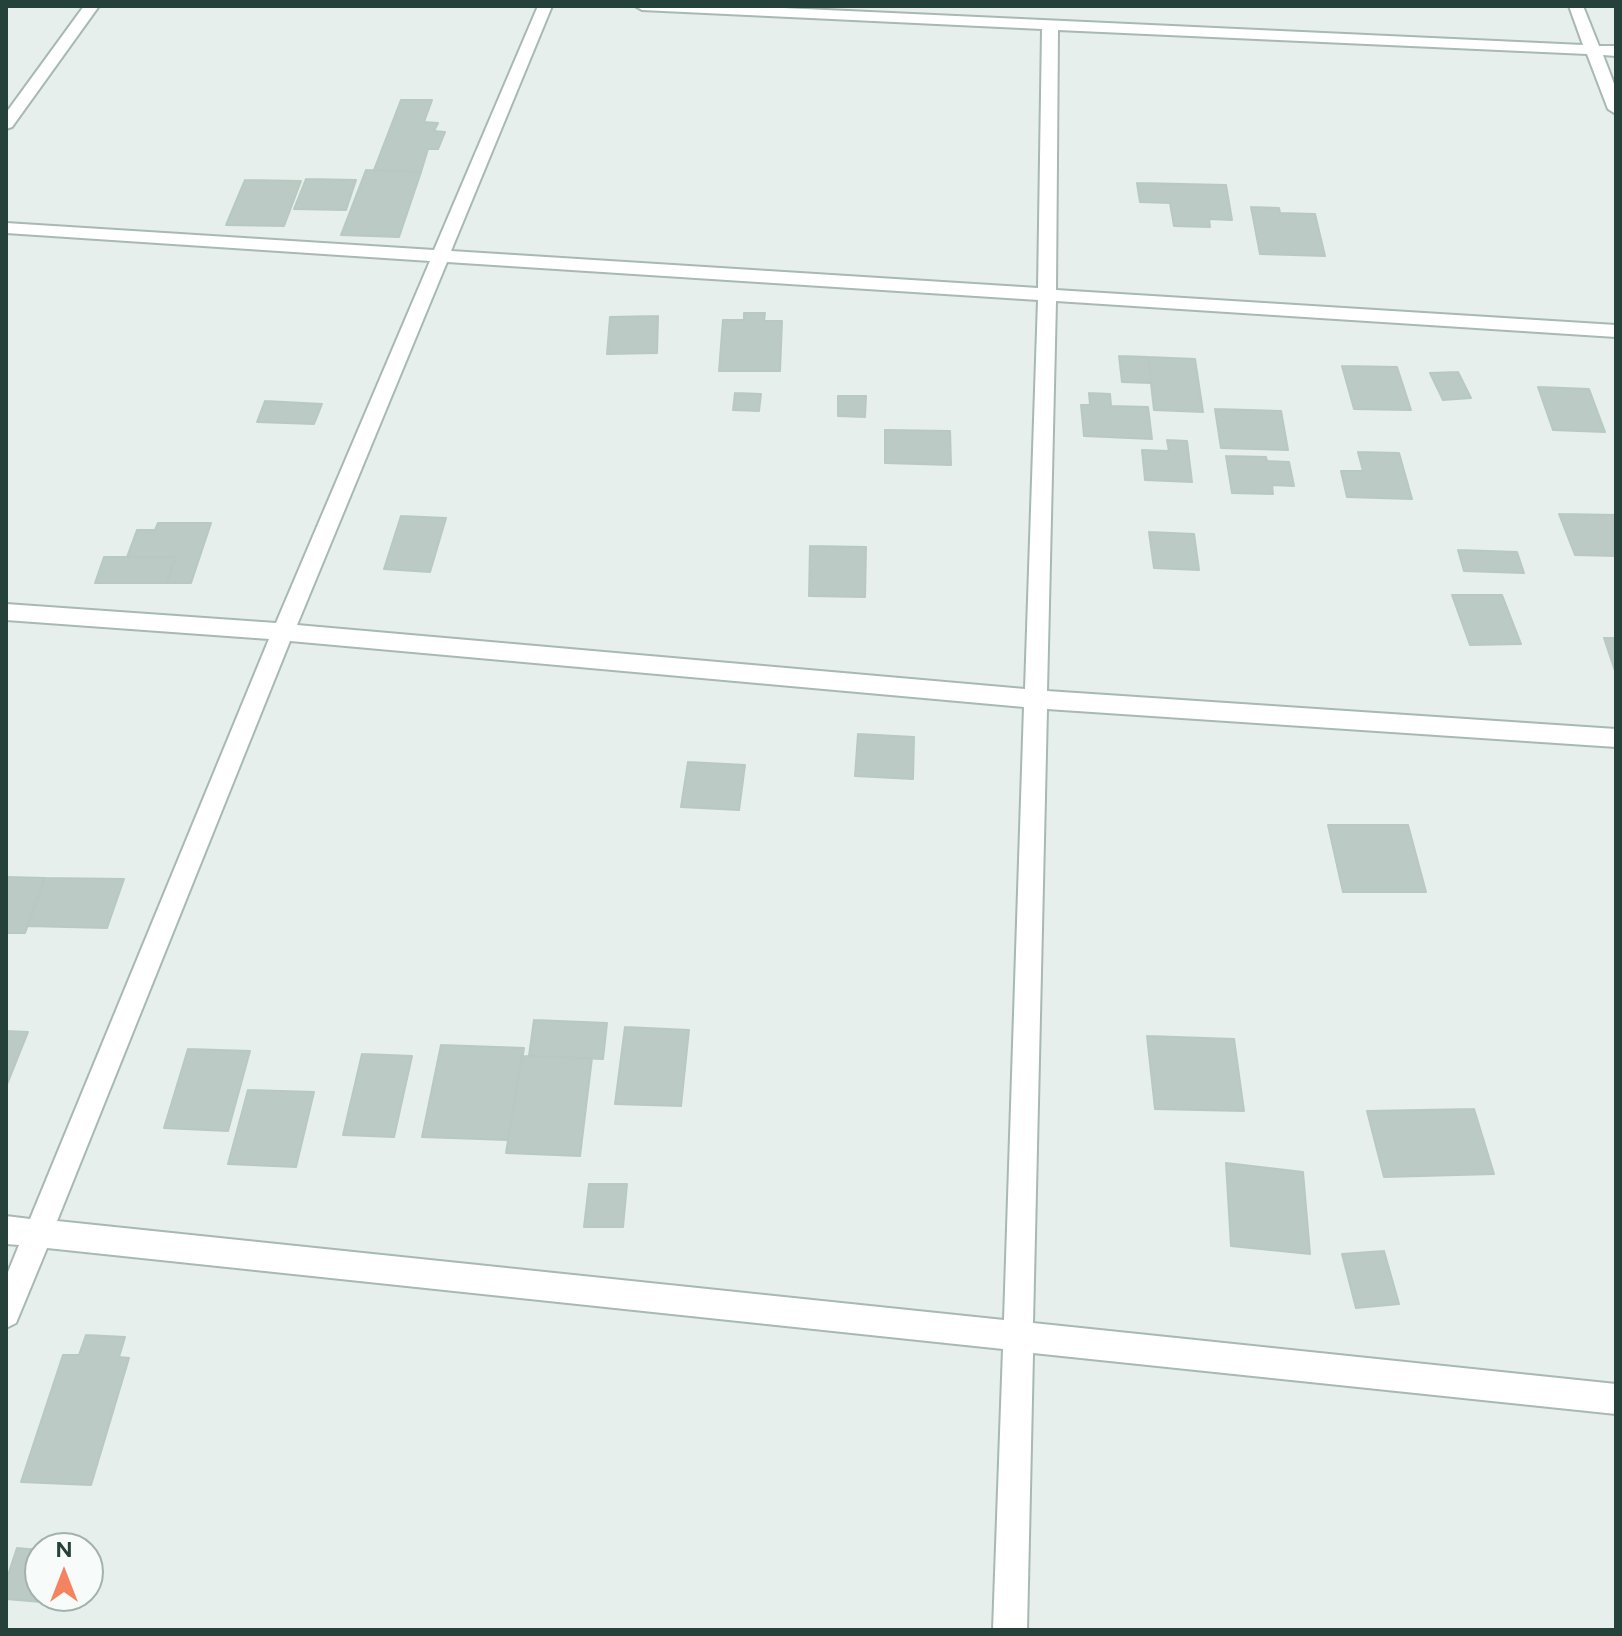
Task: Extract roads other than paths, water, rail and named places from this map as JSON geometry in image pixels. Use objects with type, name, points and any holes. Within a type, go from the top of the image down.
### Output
[{"type":"street","points":[[6,124],[92,6]]},
{"type":"street","points":[[6,1313],[283,632],[545,6]]},
{"type":"street","points":[[642,6],[1616,51]]},
{"type":"street","points":[[1576,6],[1616,109]]},
{"type":"street","points":[[1010,1630],[1047,295],[1050,25]]},
{"type":"street","points":[[6,228],[1616,331]]},
{"type":"street","points":[[6,612],[283,632],[1035,699],[1616,738]]},
{"type":"street","points":[[6,1230],[1616,1399]]}]
